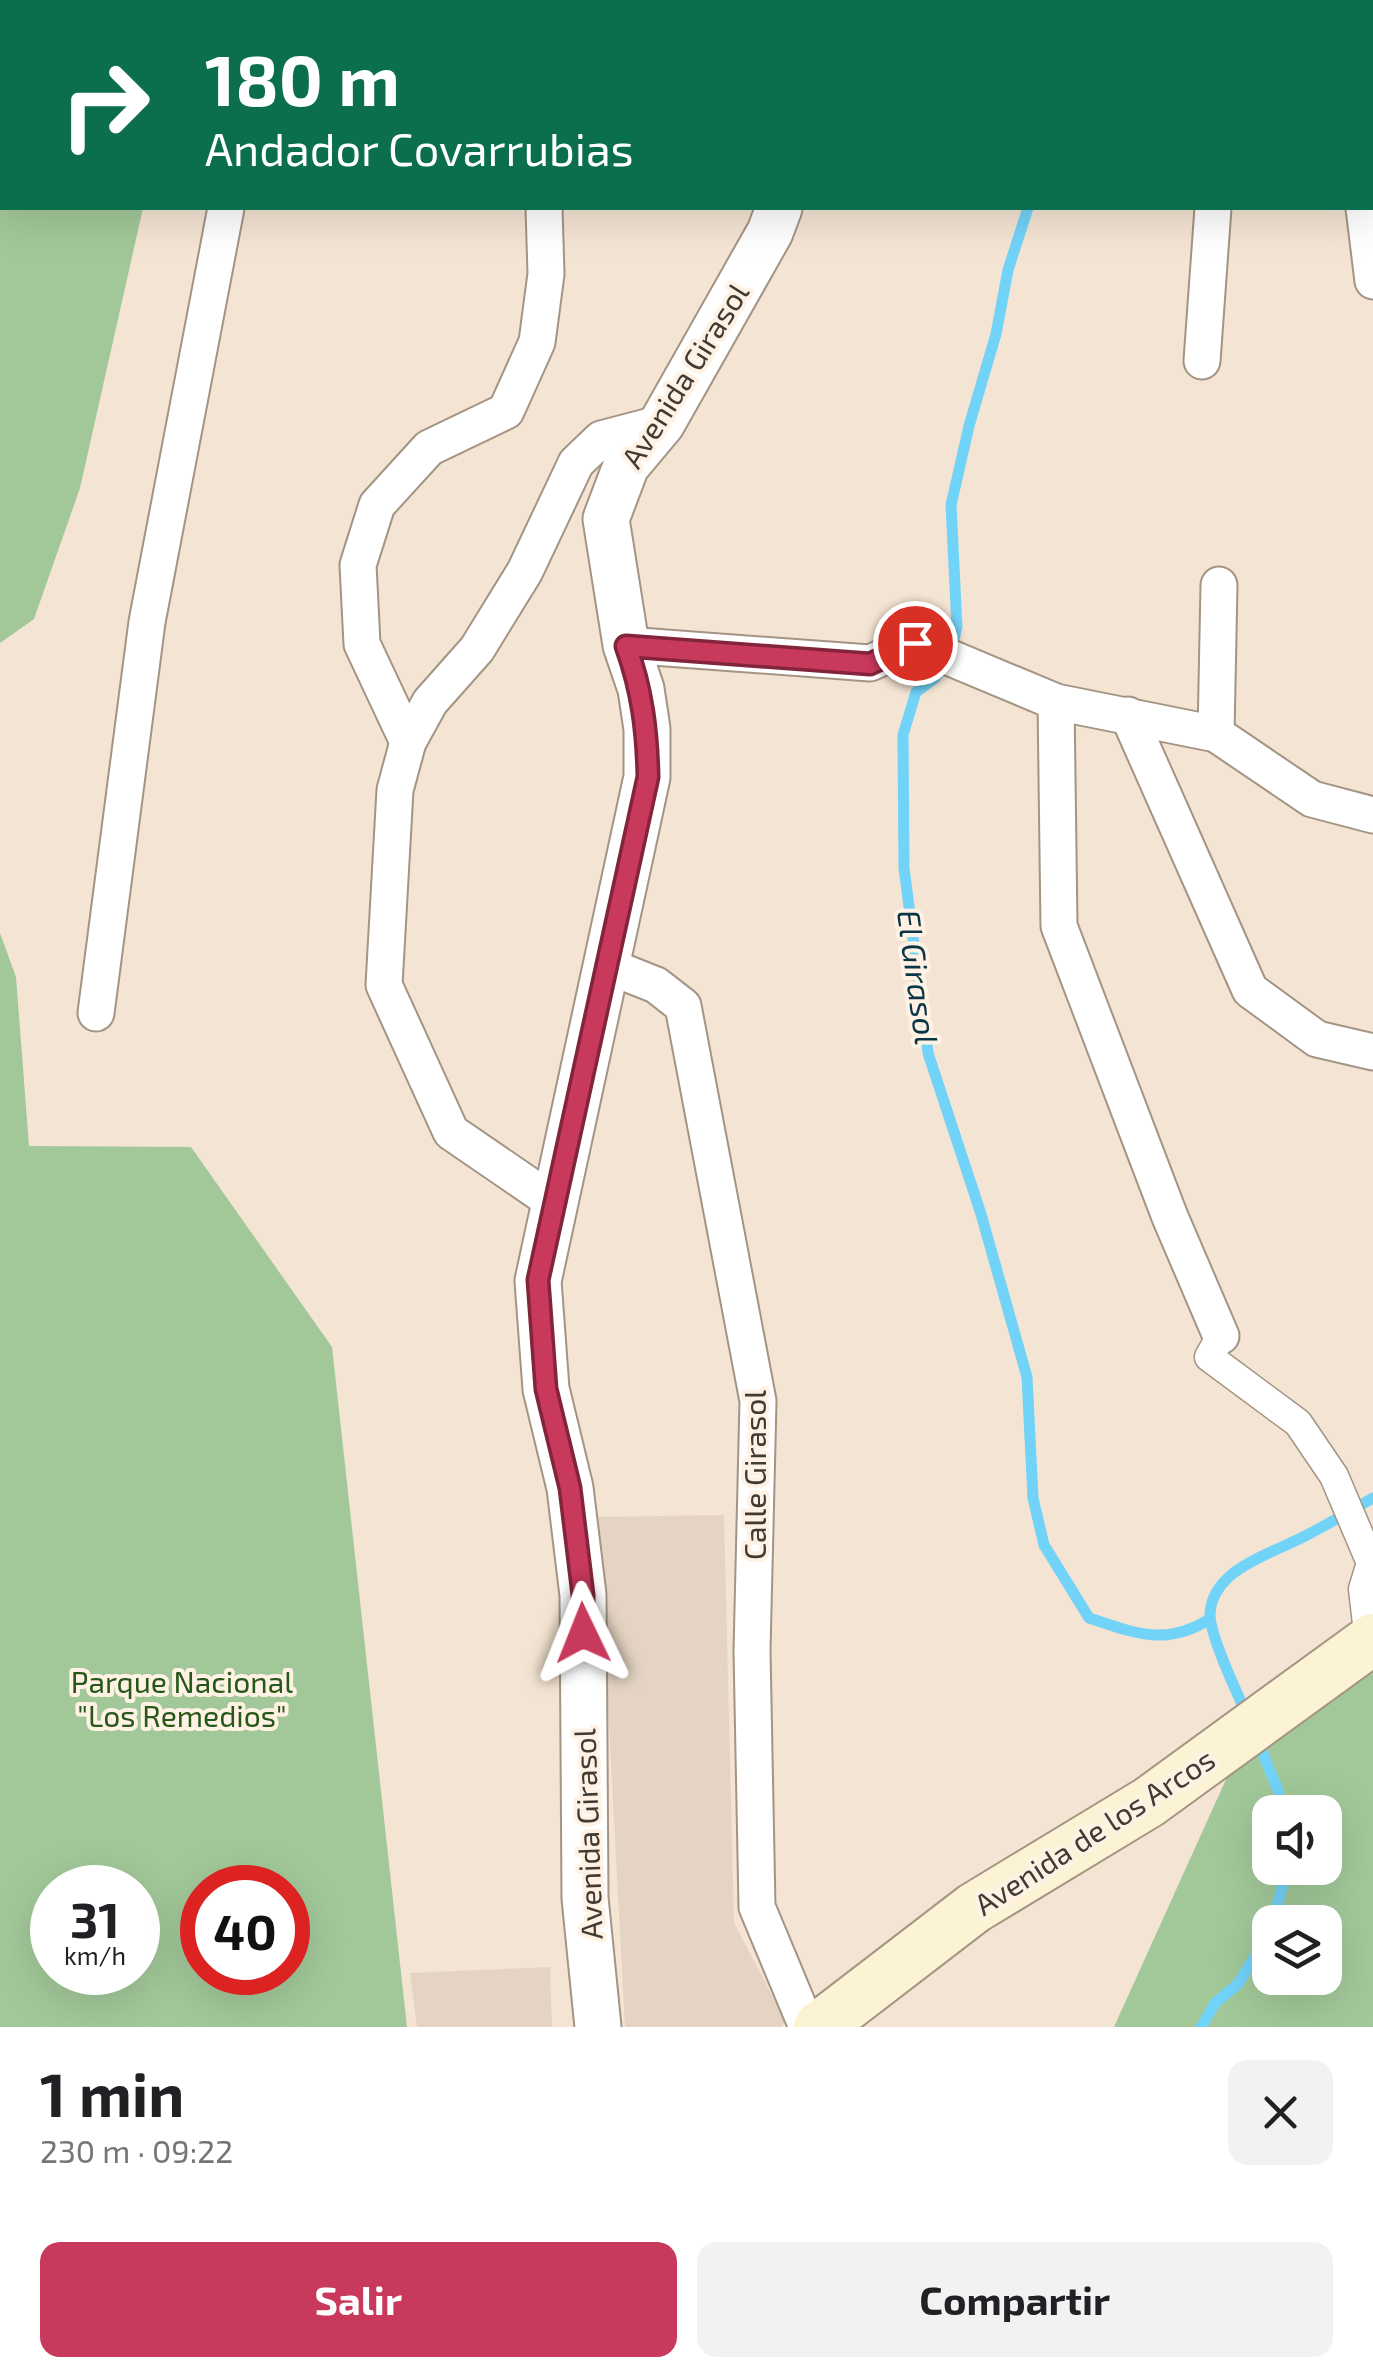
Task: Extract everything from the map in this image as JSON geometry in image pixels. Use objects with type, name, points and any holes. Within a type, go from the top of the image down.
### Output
[{"type":"main road","name":"Avenida de los Arcos","points":[[819,2027],[974,1908],[1149,1802],[1371,1640]]},
{"type":"street","points":[[96,1014],[147,622],[226,210]]},
{"type":"street","points":[[408,742],[362,644],[358,565],[377,506],[428,448],[506,411],[537,342],[546,274],[544,210]]},
{"type":"street","name":"Avenida Girasol","points":[[598,2027],[585,1898],[583,1595],[570,1488],[546,1389],[538,1280],[648,777],[641,689],[626,646],[606,518],[626,466],[662,423],[770,232],[778,210]]},
{"type":"street","points":[[1202,361],[1214,210]]},
{"type":"street","points":[[1364,210],[1373,280]]},
{"type":"street","points":[[556,1204],[451,1132],[384,985],[395,790],[408,742],[430,702],[477,648],[525,571],[576,462],[601,440],[662,423]]},
{"type":"street","points":[[1216,734],[1219,586]]},
{"type":"street","points":[[626,646],[870,664],[915,643],[1056,702],[1216,734],[1312,799],[1373,816]]},
{"type":"street","points":[[1056,702],[1059,926],[1170,1217],[1221,1336],[1209,1357],[1298,1422],[1340,1488],[1371,1563],[1363,1589],[1371,1640]]},
{"type":"street","points":[[1128,716],[1250,990],[1317,1039],[1373,1052]]},
{"type":"street","name":"Calle Girasol","points":[[608,966],[656,986],[683,1006],[758,1400],[752,1651],[758,1907],[807,2027]]},
{"type":"shaded area","points":[[724,1515],[734,1923],[786,2022],[780,2027],[625,2027],[598,1517]]},
{"type":"shaded area","points":[[550,1967],[552,2027],[417,2027],[410,1973]]},
{"type":"green space","points":[[0,210],[143,210],[80,488],[34,619],[0,643]]},
{"type":"green space","name":"Parque Nacional \"Los Remedios\"","points":[[0,933],[16,977],[29,1146],[191,1147],[332,1347],[407,2027],[0,2027]]},
{"type":"green space","points":[[1373,1669],[1373,2027],[1114,2027],[1228,1775]]},
{"type":"waterway","name":"El Girasol","points":[[1027,210],[1008,270],[996,334],[951,505],[957,627],[950,655],[935,678],[916,692],[903,735],[904,868],[928,1053],[981,1214],[1027,1377],[1033,1498],[1044,1545],[1089,1618],[1150,1635],[1179,1633],[1210,1619]]},
{"type":"waterway","points":[[1247,1715],[1211,1624],[1213,1600],[1220,1587],[1243,1566],[1373,1498]]},
{"type":"waterway","points":[[1256,1737],[1279,1795]]},
{"type":"waterway","points":[[1277,1905],[1283,1885]]},
{"type":"waterway","points":[[1201,2027],[1216,2002],[1238,1984],[1252,1961]]},
{"type":"route","points":[[583,1633],[583,1595],[570,1488],[546,1389],[538,1280],[648,777],[641,689],[626,646],[870,664],[915,643]]}]
